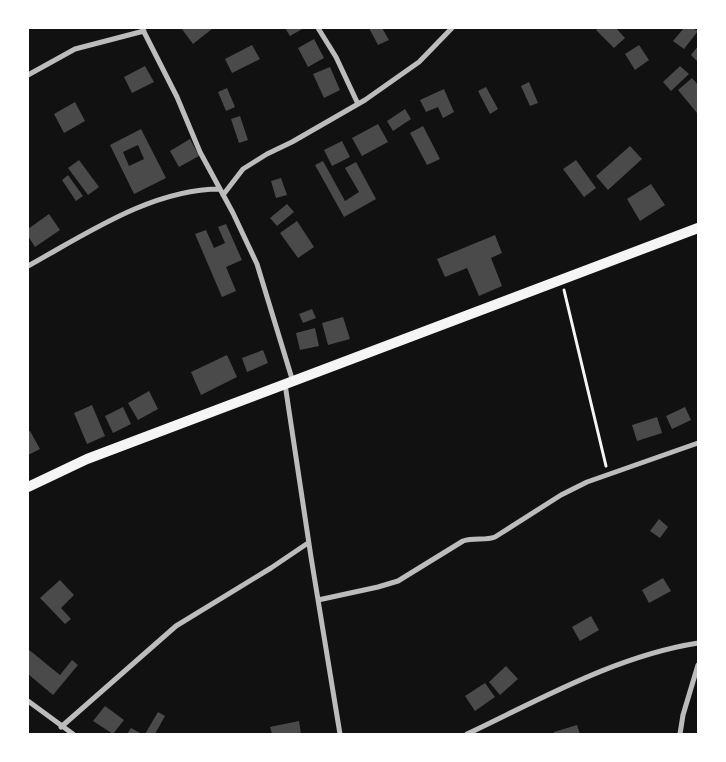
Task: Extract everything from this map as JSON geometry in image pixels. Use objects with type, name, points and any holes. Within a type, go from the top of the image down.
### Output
[{"type":"main road","points":[[28,487],[87,459],[698,228]]},
{"type":"street","points":[[318,28],[336,57],[358,104]]},
{"type":"street","points":[[223,194],[242,169],[358,104],[418,62],[452,28]]},
{"type":"street","points":[[28,75],[75,49],[143,29],[177,98],[200,152],[257,264],[289,383],[308,543],[340,734]]},
{"type":"street","points":[[28,266],[150,202],[180,193],[220,188]]},
{"type":"street","points":[[318,600],[398,581],[463,541],[474,538],[490,539],[495,537],[561,495],[608,474],[698,443]]},
{"type":"street","points":[[61,727],[176,626],[308,543]]},
{"type":"street","points":[[467,734],[611,666],[675,646],[698,643]]},
{"type":"street","points":[[680,734],[698,665]]},
{"type":"street","points":[[28,701],[73,734]]},
{"type":"path","points":[[562,280],[608,474]]},
{"type":"building","points":[[181,28],[211,28],[212,29],[193,44]]},
{"type":"building","points":[[285,28],[304,28],[290,36]]},
{"type":"building","points":[[369,28],[382,28],[389,40],[378,45]]},
{"type":"building","points":[[599,28],[616,28],[625,38],[614,48],[596,30]]},
{"type":"building","points":[[684,28],[692,28],[698,31],[684,49],[673,41]]},
{"type":"building","points":[[314,39],[324,58],[308,67],[298,48]]},
{"type":"building","points":[[252,45],[260,59],[232,73],[225,59]]},
{"type":"building","points":[[639,45],[649,60],[635,70],[625,54]]},
{"type":"building","points":[[698,46],[698,62],[691,55]]},
{"type":"building","points":[[145,66],[154,82],[132,93],[124,77]]},
{"type":"building","points":[[680,66],[689,74],[671,91],[663,82]]},
{"type":"building","points":[[330,67],[340,90],[324,98],[313,74]]},
{"type":"building","points":[[692,78],[698,85],[697,113],[678,90]]},
{"type":"building","points":[[529,82],[538,103],[530,106],[521,86]]},
{"type":"building","points":[[486,87],[498,109],[490,114],[478,91]]},
{"type":"building","points":[[227,88],[235,107],[226,111],[218,92]]},
{"type":"building","points":[[444,89],[454,112],[443,118],[438,107],[426,112],[420,100]]},
{"type":"building","points":[[75,102],[85,121],[64,133],[54,114]]},
{"type":"building","points":[[405,109],[411,119],[393,131],[387,121]]},
{"type":"building","points":[[240,116],[248,140],[239,143],[231,119]]},
{"type":"building","points":[[378,124],[388,142],[362,156],[352,138]]},
{"type":"building","points":[[423,126],[440,159],[427,165],[410,133]]},
{"type":"building","points":[[141,129],[166,178],[134,194],[110,145]],"holes":[[[138,145],[144,159],[129,166],[123,152]]]},
{"type":"building","points":[[190,139],[199,156],[179,167],[170,151]]},
{"type":"building","points":[[342,141],[350,157],[332,166],[324,150]]},
{"type":"building","points":[[630,146],[642,159],[608,190],[596,176]]},
{"type":"building","points":[[79,160],[99,187],[88,195],[68,168]]},
{"type":"building","points":[[576,160],[596,188],[584,197],[563,169]]},
{"type":"building","points":[[323,161],[345,201],[359,192],[345,168],[356,162],[376,199],[344,217],[315,165]]},
{"type":"building","points":[[68,175],[83,196],[76,201],[62,180]]},
{"type":"building","points":[[281,178],[287,195],[276,198],[271,181]]},
{"type":"building","points":[[651,184],[665,205],[640,221],[627,199]]},
{"type":"building","points":[[287,204],[294,212],[277,226],[270,218]]},
{"type":"building","points":[[49,214],[60,230],[35,247],[28,236],[28,229]]},
{"type":"building","points":[[297,221],[314,247],[298,258],[280,233]]},
{"type":"building","points":[[226,224],[242,260],[226,267],[236,291],[222,297],[195,234],[206,230],[214,248],[225,243],[218,227]]},
{"type":"building","points":[[495,235],[502,253],[491,258],[502,286],[479,296],[467,268],[445,277],[437,259]]},
{"type":"building","points":[[312,309],[316,318],[303,323],[299,314]]},
{"type":"building","points":[[343,317],[350,339],[328,345],[322,323]]},
{"type":"building","points":[[315,328],[319,346],[300,350],[296,333]]},
{"type":"building","points":[[263,350],[268,363],[247,372],[242,358]]},
{"type":"building","points":[[227,355],[237,377],[201,395],[191,372]]},
{"type":"building","points":[[149,391],[158,409],[138,420],[128,403]]},
{"type":"building","points":[[92,405],[105,436],[87,444],[74,413]]},
{"type":"building","points":[[123,407],[131,424],[113,433],[105,416]]},
{"type":"building","points":[[685,407],[691,420],[672,429],[666,416]]},
{"type":"building","points":[[657,417],[662,433],[637,441],[632,425]]},
{"type":"building","points":[[30,431],[40,449],[28,455],[28,432]]},
{"type":"building","points":[[659,519],[668,527],[660,538],[650,531]]},
{"type":"building","points":[[663,578],[671,591],[649,603],[642,590]]},
{"type":"building","points":[[60,580],[74,595],[61,608],[71,619],[65,624],[40,598]]},
{"type":"building","points":[[591,616],[599,630],[580,641],[572,627]]},
{"type":"building","points":[[28,649],[60,675],[72,660],[78,665],[53,695],[28,674]]},
{"type":"building","points":[[506,666],[518,679],[500,695],[489,682]]},
{"type":"building","points":[[485,683],[495,697],[475,711],[465,696]]},
{"type":"building","points":[[105,706],[124,720],[113,734],[93,721]]},
{"type":"building","points":[[158,712],[165,716],[155,734],[145,734]]},
{"type":"building","points":[[299,721],[301,734],[272,734],[270,727]]},
{"type":"building","points":[[577,725],[580,734],[554,734],[554,732]]},
{"type":"building","points":[[131,728],[142,734],[127,734]]}]
